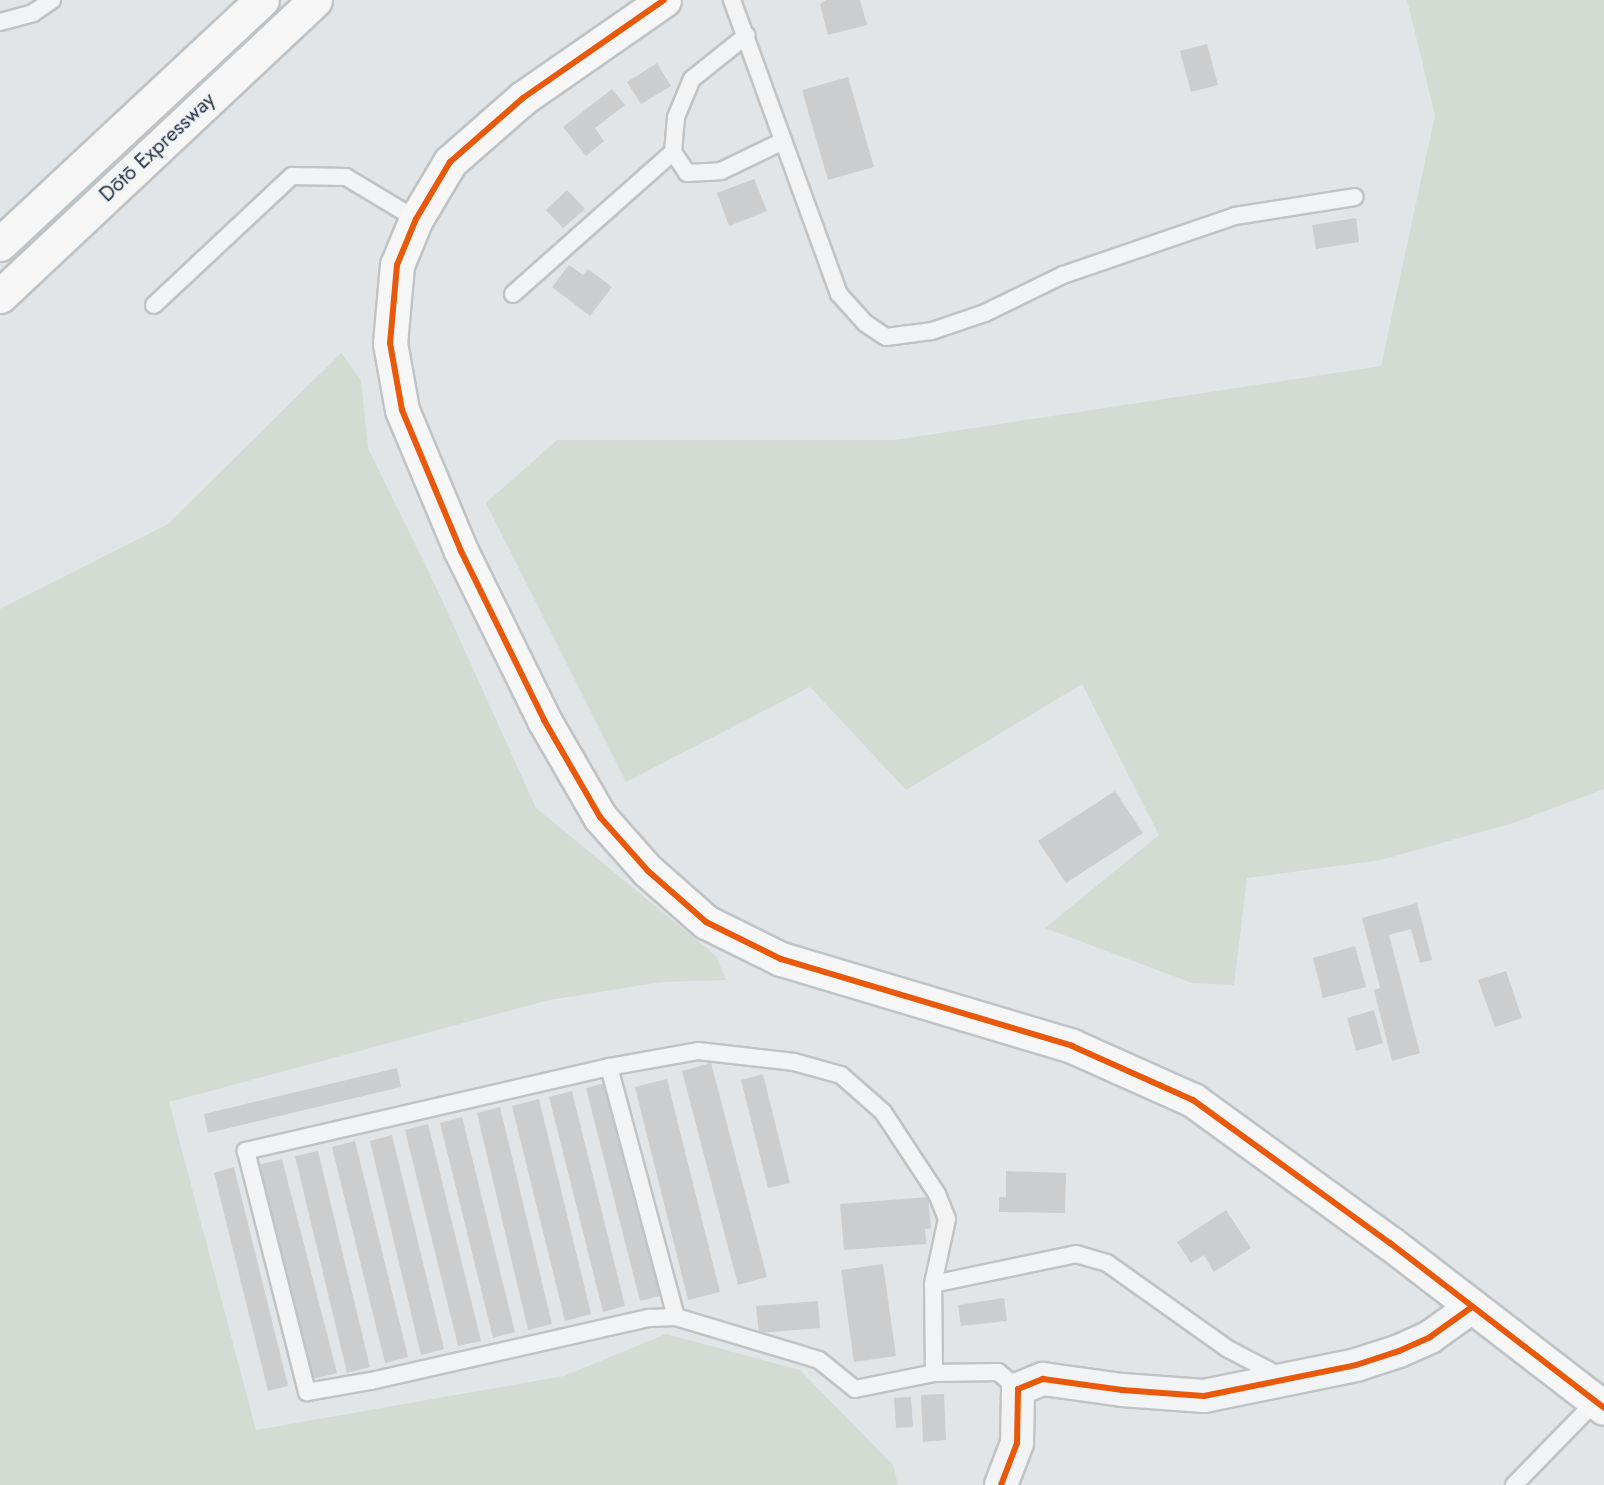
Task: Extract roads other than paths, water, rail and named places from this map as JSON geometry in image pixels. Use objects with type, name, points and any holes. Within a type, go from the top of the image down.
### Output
[{"type":"main road","name":"Dōtō Expressway","points":[[0,244],[262,0]]},
{"type":"main road","name":"Dōtō Expressway","points":[[0,296],[315,0]]},
{"type":"main road","points":[[664,0],[522,98],[450,162],[416,219],[397,265],[390,343],[402,410],[461,550],[544,720],[600,817],[648,871],[706,921],[781,959],[1072,1046],[1193,1100],[1600,1405]]},
{"type":"street","points":[[1001,1485],[1017,1443],[1018,1389],[1043,1379],[1122,1390],[1204,1396],[1288,1379],[1399,1351],[1430,1337],[1472,1307]]},
{"type":"lane","points":[[0,22],[33,13],[52,0]]},
{"type":"lane","points":[[732,0],[747,35],[839,294],[865,323],[886,336],[932,331],[985,313],[1063,275],[1235,216],[1355,197]]},
{"type":"lane","points":[[747,35],[692,80],[676,117],[673,152],[687,173],[722,171],[783,141]]},
{"type":"lane","points":[[513,294],[673,152]]},
{"type":"lane","points":[[154,304],[292,176],[346,177],[416,219]]},
{"type":"lane","points":[[934,1373],[933,1284],[947,1219],[938,1194],[883,1112],[841,1075],[794,1062],[698,1051],[609,1067],[246,1151],[307,1392],[371,1381],[649,1318],[676,1317],[819,1360],[855,1389],[934,1373],[998,1372],[1018,1389]]},
{"type":"lane","points":[[609,1067],[676,1317]]},
{"type":"lane","points":[[933,1284],[1076,1254],[1107,1263],[1228,1349],[1288,1379]]},
{"type":"lane","points":[[1514,1485],[1600,1405]]}]
